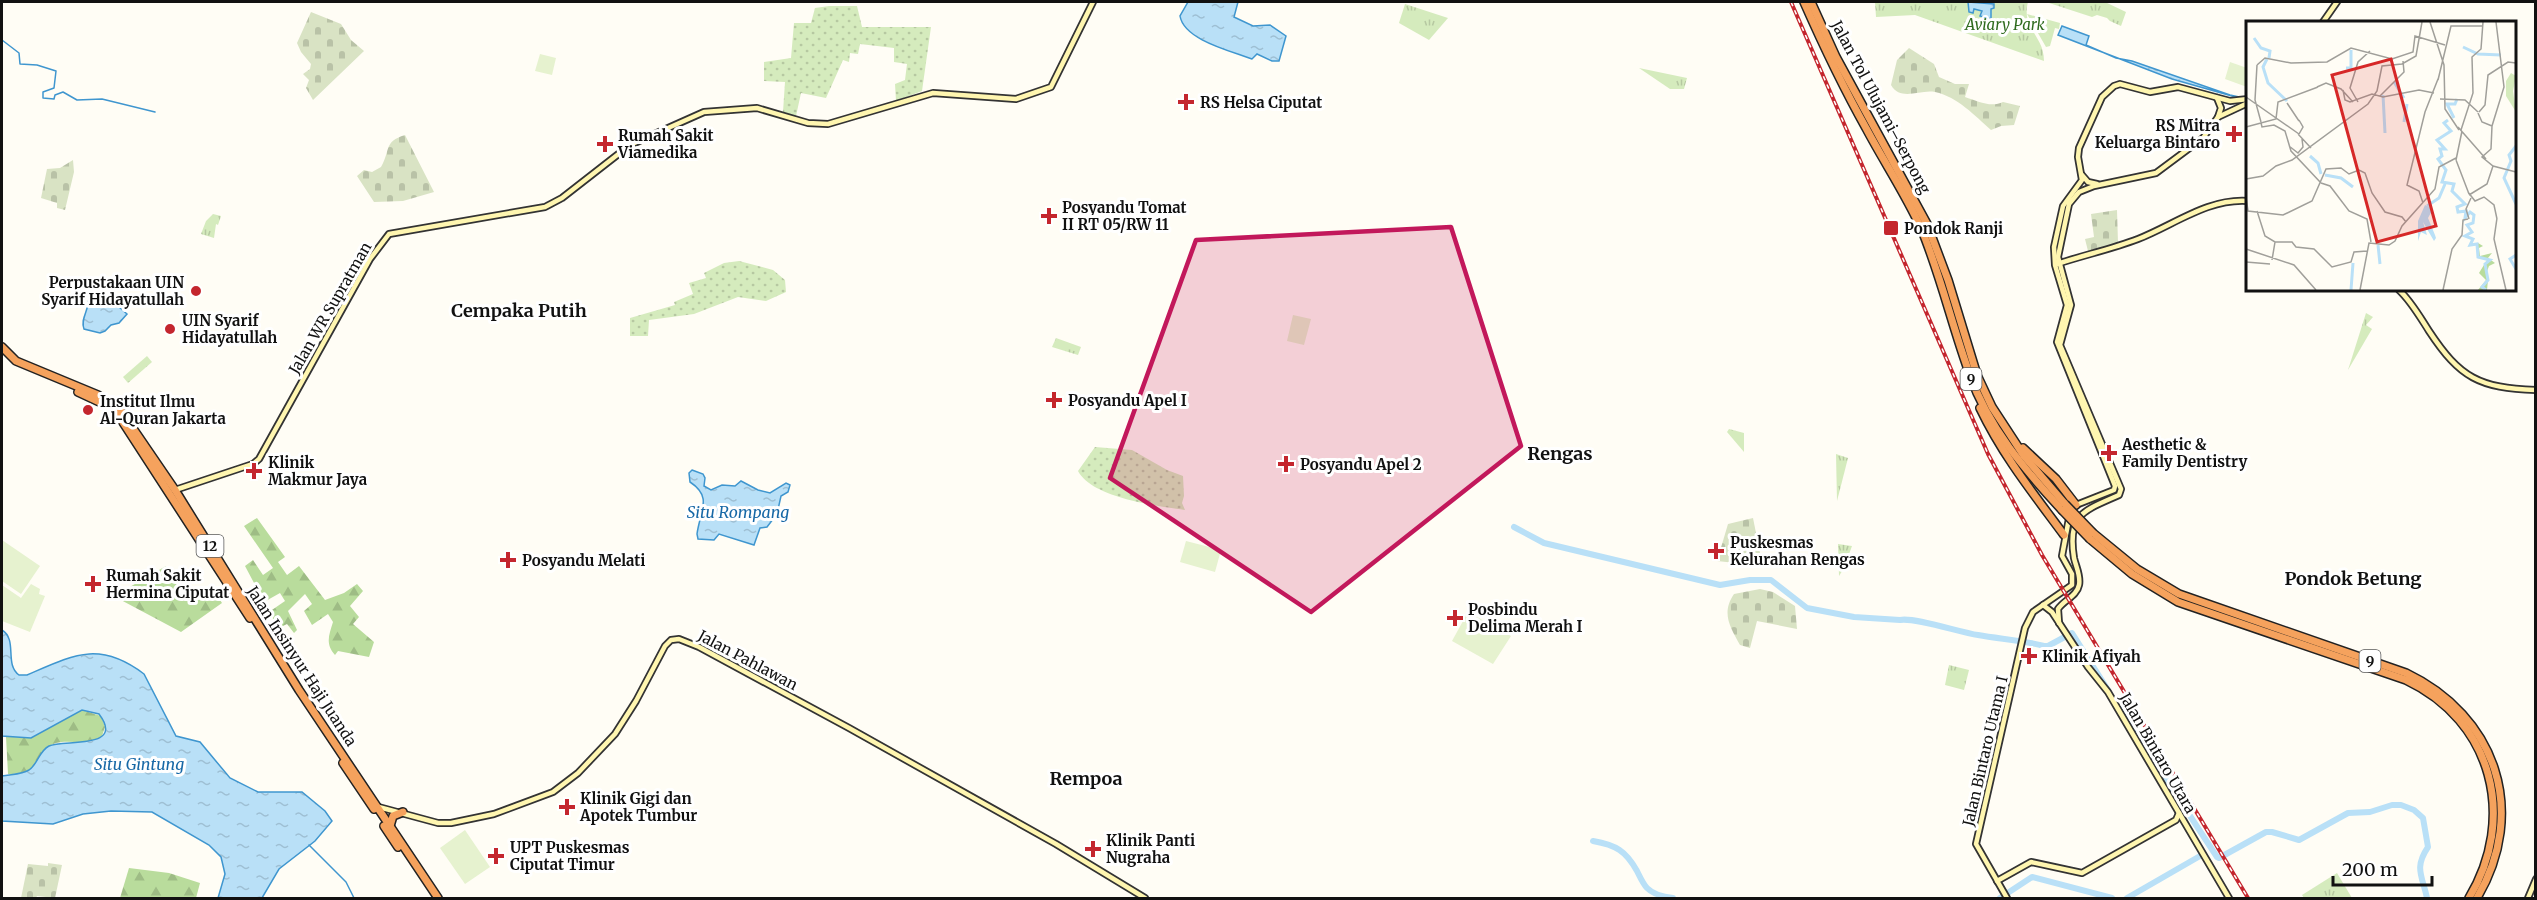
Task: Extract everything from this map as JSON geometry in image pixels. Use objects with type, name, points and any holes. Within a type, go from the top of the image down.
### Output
[{"type":"highway","name":"Jalan Tol Ulujami–Serpong","points":[[1804,2],[1843,87],[1920,227],[1938,271],[1970,377],[1997,430],[2033,478],[2132,574],[2178,602],[2406,680],[2425,690],[2449,708],[2470,734],[2479,750],[2494,802],[2494,825],[2489,856],[2469,898]]},
{"type":"highway","name":"Jalan Tol Ulujami–Serpong","points":[[1811,2],[1836,57],[1927,224],[1948,280],[1977,375],[2005,429],[2063,507]]},
{"type":"highway","name":"Jalan Insinyur Haji Juanda","points":[[2,347],[16,361],[110,402],[121,411],[299,690],[436,898]]},
{"type":"highway","name":"Jalan Insinyur Haji Juanda","points":[[2,354],[15,364],[108,406],[130,427]]},
{"type":"highway","points":[[1970,377],[1973,391],[1993,434],[2026,487],[2064,535]]},
{"type":"highway","points":[[2005,429],[2056,479],[2076,505]]},
{"type":"highway","name":"Jalan Tol Ulujami–Serpong","points":[[2092,536],[2137,570],[2179,594],[2406,673],[2434,688],[2453,702],[2476,730],[2490,756],[2496,775],[2501,808],[2500,840],[2495,860],[2477,898]]},
{"type":"highway","name":"Jalan Insinyur Haji Juanda","points":[[375,806],[436,898]]},
{"type":"highway","points":[[390,827],[393,816],[403,812]]},
{"type":"main road","name":"Jalan WR Supratman","points":[[173,492],[253,464],[259,459],[370,259],[391,233],[545,207],[562,198],[630,145],[704,112],[757,108],[808,123],[828,124],[933,93],[1016,99],[1051,87],[1093,2]]},
{"type":"main road","points":[[2324,21],[2337,2]]},
{"type":"main road","points":[[2043,604],[2072,585],[2072,574],[2062,556],[2064,535],[2070,513],[2076,505],[2114,490],[2115,482],[2057,348],[2057,337],[2067,305],[2054,247],[2067,198],[2081,183],[2078,156],[2085,134],[2102,97],[2114,86],[2120,84],[2150,92],[2178,87],[2238,103]]},
{"type":"main road","points":[[2073,530],[2080,514],[2118,495],[2121,489],[2060,345],[2071,305],[2057,264],[2067,212],[2073,198],[2079,192],[2099,184],[2156,173],[2203,138],[2218,117],[2221,108],[2217,98]]},
{"type":"main road","points":[[2218,117],[2238,103],[2246,100]]},
{"type":"main road","points":[[2230,101],[2226,107],[2230,110]]},
{"type":"main road","points":[[2080,170],[2085,180],[2099,184]]},
{"type":"main road","points":[[2057,264],[2139,238],[2211,204],[2228,200],[2246,201]]},
{"type":"main road","points":[[2059,223],[2066,224]]},
{"type":"main road","points":[[2399,291],[2460,370],[2496,388],[2535,390]]},
{"type":"main road","points":[[2059,623],[2057,613],[2060,606],[2079,588],[2080,582],[2074,554],[2073,530],[2076,505]]},
{"type":"main road","points":[[2065,559],[2069,560],[2074,554]]},
{"type":"main road","name":"Jalan Bintaro Utara","points":[[2043,604],[2049,608],[2108,692],[2229,898]]},
{"type":"main road","name":"Jalan Bintaro Utama I","points":[[2007,898],[1976,844],[2023,637],[2033,612],[2043,604]]},
{"type":"main road","name":"Jalan Pahlawan","points":[[375,806],[438,823],[459,822],[494,814],[557,790],[607,743],[636,701],[665,646],[670,640],[679,639],[708,651],[849,728],[1056,844],[1145,898]]},
{"type":"main road","points":[[1997,881],[2031,862],[2082,873],[2176,820],[2179,812]]},
{"type":"main road","points":[[2176,820],[2184,822]]},
{"type":"main road","points":[[2003,890],[2007,875]]},
{"type":"main road","points":[[2528,898],[2535,879]]},
{"type":"highlighted area","points":[[1451,227],[1521,446],[1311,612],[1110,478],[1196,240]]},
{"type":"green space","name":"Aviary Park","points":[[1875,2],[2028,2],[2028,19],[2041,45],[2044,61],[1915,15],[1876,17]]},
{"type":"green space","points":[[2046,2],[2105,2],[2126,12],[2121,26],[2107,18],[2097,15],[2092,17]]},
{"type":"green space","points":[[1405,4],[1448,18],[1429,40],[1399,23]]},
{"type":"green space","points":[[857,6],[862,27],[931,27],[922,91],[896,101],[895,84],[905,80],[907,64],[894,62],[894,48],[860,44],[858,54],[850,53],[849,62],[843,60],[826,98],[801,93],[796,116],[783,112],[785,82],[764,81],[764,62],[791,58],[794,23],[811,23],[815,8]]},
{"type":"green space","points":[[311,12],[341,24],[351,40],[364,51],[313,100],[306,88],[309,80],[303,74],[310,69],[311,64],[297,43]]},
{"type":"green space","points":[[2027,14],[2060,23],[2059,29],[2055,28],[2050,46],[2046,47]]},
{"type":"green space","points":[[1909,48],[1934,64],[1939,77],[1955,84],[1969,84],[1965,97],[1989,104],[2003,102],[2020,106],[2014,125],[1991,130],[1966,108],[1943,94],[1929,92],[1905,94],[1895,90],[1891,85],[1897,60]]},
{"type":"green space","points":[[540,54],[556,58],[552,75],[535,71]]},
{"type":"green space","points":[[2230,62],[2246,68],[2246,87],[2225,79]]},
{"type":"green space","points":[[1639,68],[1687,78],[1684,89],[1670,89]]},
{"type":"green space","points":[[405,135],[434,192],[403,201],[374,202],[357,176],[364,170],[372,172],[381,167],[390,144]]},
{"type":"green space","points":[[73,160],[74,172],[65,210],[57,208],[57,203],[41,198],[47,169],[60,168]]},
{"type":"green space","points":[[2117,210],[2118,243],[2088,251],[2085,239],[2094,237],[2091,214]]},
{"type":"green space","points":[[213,214],[221,216],[218,225],[216,224],[214,238],[201,234],[206,221]]},
{"type":"green space","points":[[739,261],[773,270],[785,280],[786,292],[766,301],[738,297],[694,314],[649,320],[648,336],[630,336],[630,318],[675,305],[674,302],[693,294],[689,283],[706,278],[704,273],[724,263]]},
{"type":"green space","points":[[2366,313],[2373,317],[2366,325],[2372,329],[2348,370]]},
{"type":"green space","points":[[1293,315],[1311,319],[1304,345],[1287,341]]},
{"type":"green space","points":[[1056,338],[1081,347],[1078,355],[1052,347]]},
{"type":"green space","points":[[147,356],[152,362],[128,383],[123,377]]},
{"type":"green space","points":[[1729,429],[1744,433],[1744,452],[1727,432]]},
{"type":"green space","points":[[1095,447],[1132,450],[1167,470],[1183,476],[1182,503],[1185,510],[1127,499],[1097,488],[1078,471]]},
{"type":"green space","points":[[1836,454],[1848,458],[1837,501]]},
{"type":"green space","points":[[257,518],[285,557],[278,562],[287,575],[299,566],[325,600],[344,593],[357,584],[363,591],[350,606],[359,617],[353,624],[374,642],[369,657],[338,651],[335,655],[329,643],[333,622],[328,614],[312,625],[304,611],[312,604],[305,594],[288,611],[297,630],[294,633],[287,624],[279,628],[269,612],[285,601],[280,593],[264,602],[245,566],[253,560],[263,575],[273,568],[244,526]]},
{"type":"green space","points":[[1753,518],[1762,563],[1717,561],[1728,524]]},
{"type":"green space","points":[[2,540],[40,566],[21,594],[2,581]]},
{"type":"green space","points":[[1186,541],[1221,550],[1215,572],[1180,562]]},
{"type":"green space","points":[[1838,544],[1852,546],[1839,576]]},
{"type":"green space","points":[[166,566],[186,601],[211,586],[222,603],[181,632],[119,599],[117,590],[128,588]]},
{"type":"green space","points":[[31,584],[40,589],[39,594],[45,596],[30,632],[2,621],[2,585],[21,598]]},
{"type":"green space","points":[[1760,589],[1773,592],[1795,606],[1797,629],[1757,621],[1750,648],[1740,645],[1736,638],[1728,620],[1728,607],[1734,594]]},
{"type":"green space","points":[[1468,612],[1511,636],[1493,664],[1452,641]]},
{"type":"green space","points":[[1949,665],[1969,670],[1964,690],[1945,685]]},
{"type":"green space","points":[[82,710],[101,716],[105,727],[102,736],[91,741],[62,742],[51,745],[32,768],[22,773],[8,774],[6,737],[31,737]]},
{"type":"green space","points":[[465,830],[490,867],[465,884],[440,848]]},
{"type":"green space","points":[[48,863],[62,865],[55,898],[37,896],[36,898],[21,898],[28,864],[48,866]]},
{"type":"green space","points":[[129,868],[169,873],[200,883],[196,898],[120,898]]},
{"type":"green space","points":[[2337,873],[2352,898],[2304,898],[2302,895]]},
{"type":"water","points":[[1188,2],[1238,2],[1234,17],[1253,26],[1270,25],[1286,36],[1279,61],[1272,61],[1257,54],[1252,59],[1199,38],[1183,24],[1180,16]]},
{"type":"water","points":[[1968,2],[1994,4],[1994,8],[1991,9],[1991,19],[1980,16],[1982,11],[1974,9],[1973,13],[1969,12]]},
{"type":"water","points":[[2062,26],[2089,36],[2086,45],[2103,52],[2058,35]]},
{"type":"water","points":[[2119,59],[2132,61],[2239,97],[2246,101],[2246,104],[2239,98],[2172,79]]},
{"type":"water","points":[[100,296],[111,300],[127,314],[119,323],[111,325],[100,333],[84,329],[83,325],[88,301]]},
{"type":"water","name":"Situ Rompang","points":[[692,470],[703,474],[704,486],[711,490],[722,485],[735,486],[741,481],[758,490],[770,493],[786,483],[790,485],[788,492],[781,496],[777,514],[767,527],[760,528],[754,545],[719,534],[714,540],[698,539],[703,499],[701,493],[690,482],[689,473]]},
{"type":"water","name":"Situ Gintung","points":[[2,630],[7,634],[12,665],[19,675],[27,675],[72,657],[86,654],[113,657],[128,663],[144,674],[176,736],[200,742],[230,778],[258,792],[302,792],[325,811],[332,821],[315,841],[279,869],[262,898],[218,898],[225,874],[221,857],[209,845],[152,812],[111,811],[83,814],[53,824],[2,821],[2,776],[26,772],[49,746],[99,738],[105,733],[105,725],[99,714],[82,710],[31,738],[2,736]]},
{"type":"waterway","points":[[2,40],[19,53],[20,64],[37,65],[56,71],[54,88],[43,92],[43,98],[54,99],[55,95],[63,92],[77,100],[102,99],[155,112]]},
{"type":"waterway","points":[[1514,527],[1544,543],[1720,585],[1750,580],[1771,580],[1807,608],[1854,617],[1915,621],[2044,646],[2072,633],[2108,690]]},
{"type":"waterway","points":[[2120,709],[2217,857],[2266,832],[2299,840],[2348,813],[2370,812],[2392,805],[2401,805],[2414,810],[2423,818],[2428,847],[2421,861],[2420,872],[2427,898]]},
{"type":"waterway","points":[[1593,841],[1620,850],[1633,864],[1647,888],[1659,895],[1673,898]]},
{"type":"waterway","points":[[309,845],[346,882],[354,898]]},
{"type":"waterway","points":[[2127,898],[2200,856]]},
{"type":"waterway","points":[[2000,898],[2032,877],[2112,898]]},
{"type":"railway","points":[[1791,2],[1988,454],[2042,555],[2248,898]]},
{"type":"place","name":"RS Helsa Ciputat","points":[[1186,102]]},
{"type":"place","name":"RS Mitra Keluarga Bintaro","points":[[2234,134]]},
{"type":"place","name":"Rumah Sakit Viamedika","points":[[605,144]]},
{"type":"place","name":"Posyandu Tomat II RT 05/RW 11","points":[[1049,216]]},
{"type":"place","name":"Pondok Ranji","points":[[1891,228]]},
{"type":"place","name":"Perpustakaan UIN Syarif Hidayatullah","points":[[196,291]]},
{"type":"place","name":"UIN Syarif Hidayatullah","points":[[170,329]]},
{"type":"place","name":"Posyandu Apel I","points":[[1054,400]]},
{"type":"place","name":"Institut Ilmu Al-Quran Jakarta","points":[[88,410]]},
{"type":"place","name":"Aesthetic & Family Dentistry","points":[[2109,453]]},
{"type":"place","name":"Posyandu Apel 2","points":[[1286,464]]},
{"type":"place","name":"Klinik Makmur Jaya","points":[[254,471]]},
{"type":"place","name":"Puskesmas Kelurahan Rengas","points":[[1716,551]]},
{"type":"place","name":"Posyandu Melati","points":[[508,560]]},
{"type":"place","name":"Rumah Sakit Hermina Ciputat","points":[[93,584]]},
{"type":"place","name":"Posbindu Delima Merah I","points":[[1455,618]]},
{"type":"place","name":"Klinik Afiyah","points":[[2029,656]]},
{"type":"place","name":"Klinik Gigi dan Apotek Tumbur","points":[[567,807]]},
{"type":"place","name":"Klinik Panti Nugraha","points":[[1093,849]]},
{"type":"place","name":"UPT Puskesmas Ciputat Timur","points":[[496,856]]},
{"type":"district","name":"Cempaka Putih","points":[[519,310]]},
{"type":"district","name":"Rengas","points":[[1560,453]]},
{"type":"district","name":"Pondok Betung","points":[[2353,578]]},
{"type":"district","name":"Rempoa","points":[[1086,778]]}]
